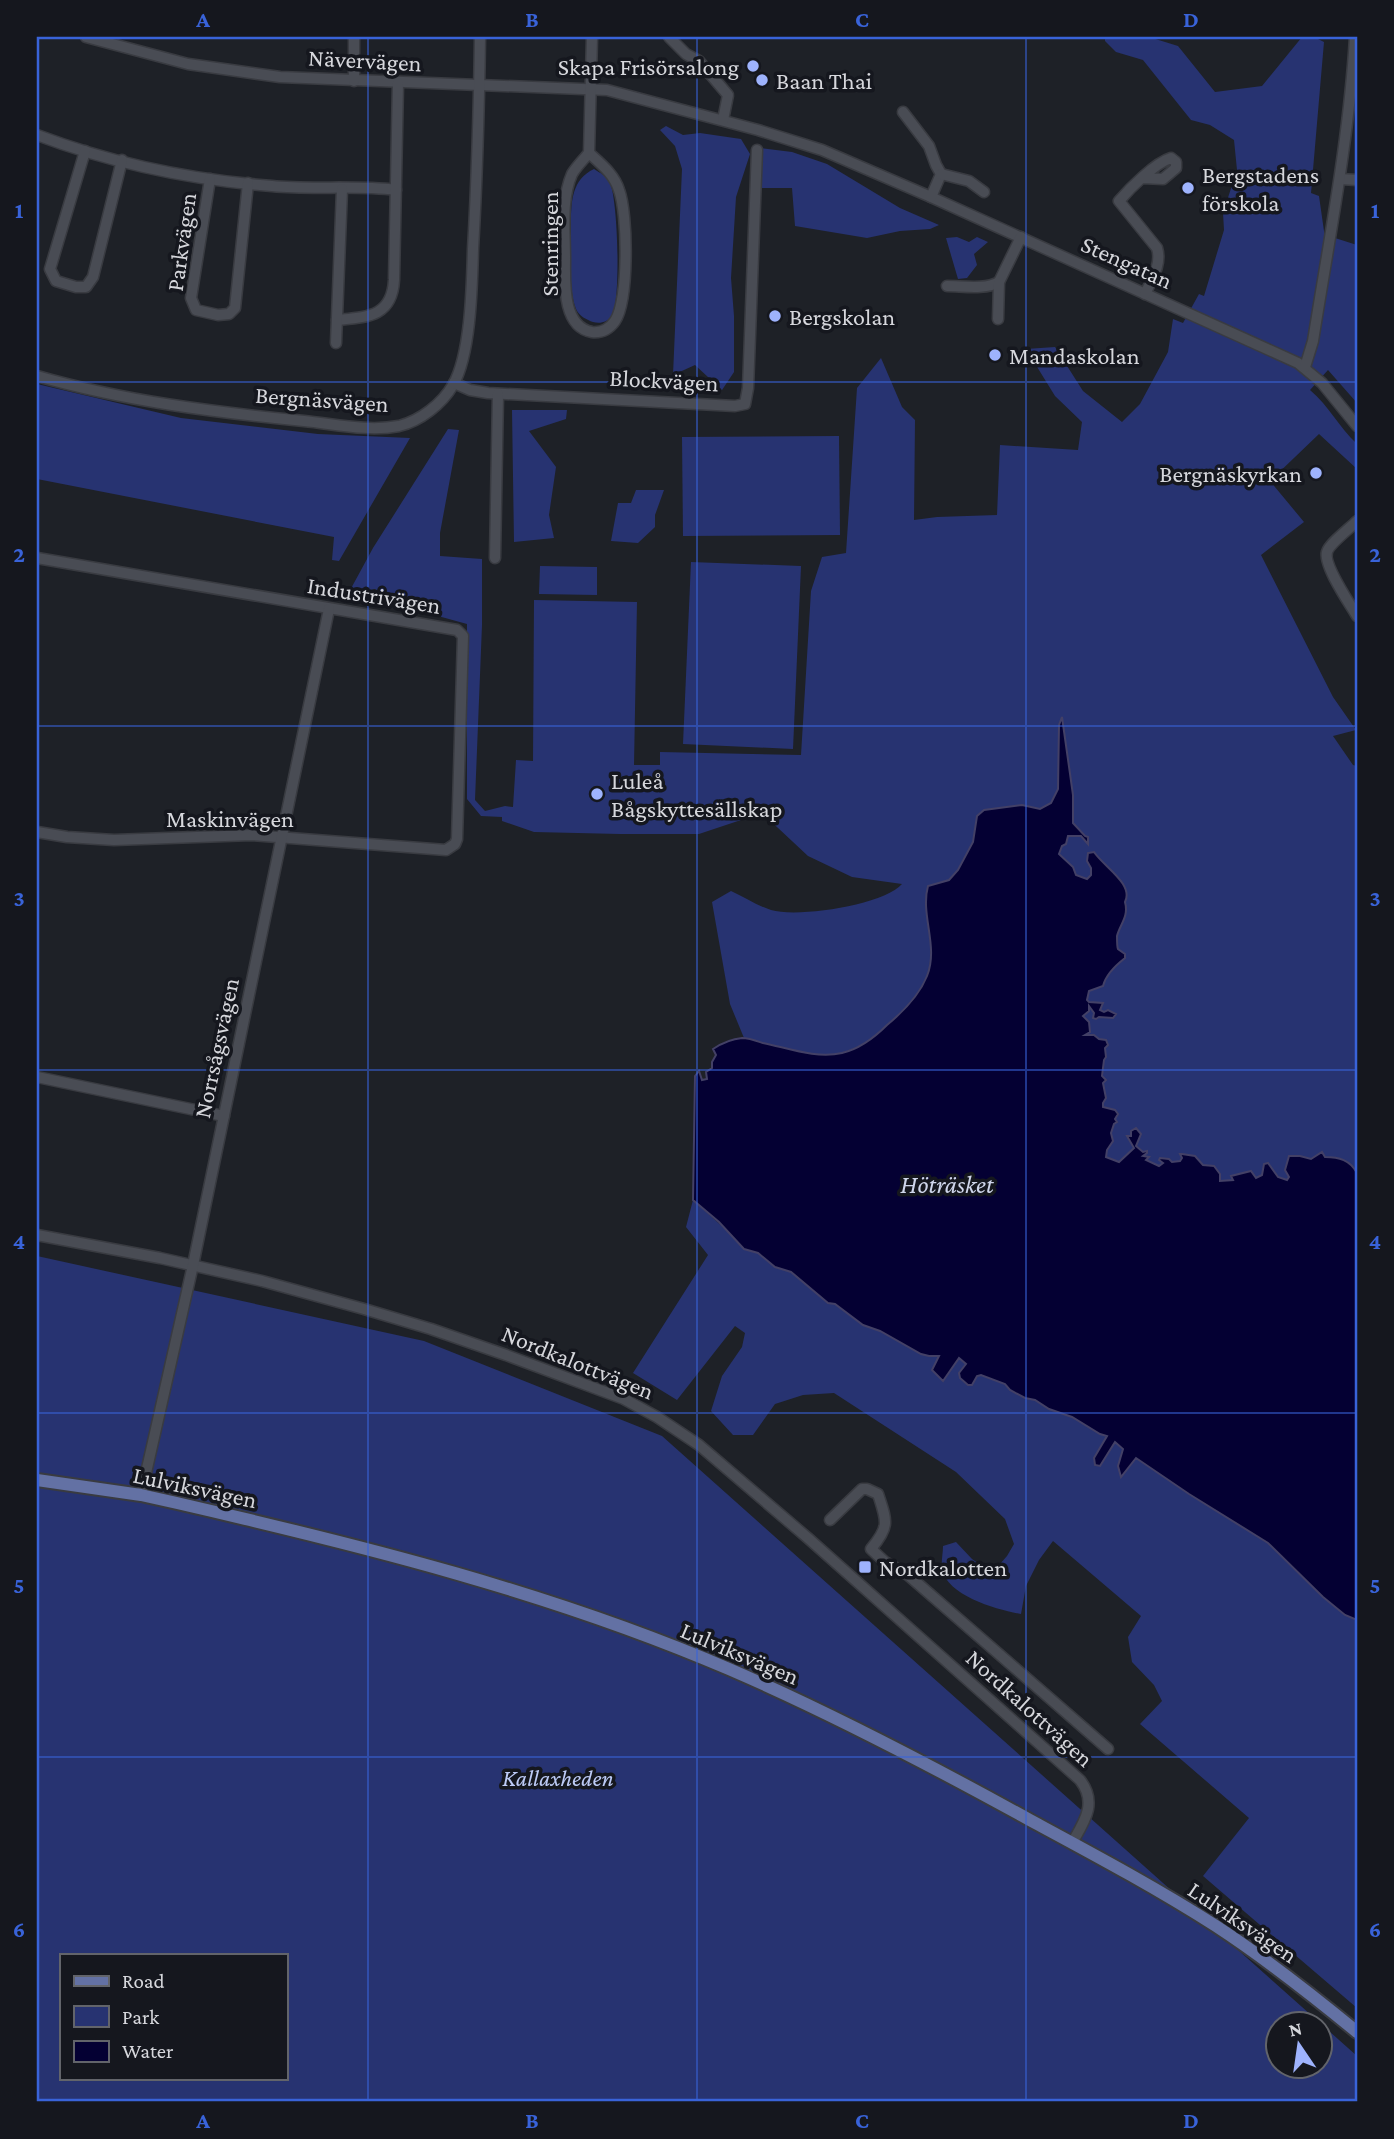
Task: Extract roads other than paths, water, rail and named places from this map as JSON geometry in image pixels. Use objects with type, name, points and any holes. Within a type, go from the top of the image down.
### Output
[{"type":"main road","name":"Lulviksvägen","points":[[37,1480],[141,1495],[399,1556],[618,1626],[726,1668],[833,1716],[1072,1843],[1215,1926],[1306,1990],[1357,2032]]},
{"type":"street","name":"Nävervägen","points":[[86,37],[188,64],[280,78],[479,84]]},
{"type":"street","points":[[354,37],[354,81]]},
{"type":"street","name":"Bergnäsvägen","points":[[37,376],[163,405],[251,416],[374,428],[401,425],[419,418],[444,397],[454,383],[464,350],[471,302],[480,37]]},
{"type":"street","points":[[589,153],[592,37]]},
{"type":"street","points":[[669,37],[686,54],[699,61],[728,95],[723,120]]},
{"type":"street","points":[[1355,37],[1340,179],[1313,341],[1305,367],[1322,383],[1357,426]]},
{"type":"street","points":[[337,320],[377,313],[391,298],[394,280],[398,83]]},
{"type":"street","name":"Stengatan","points":[[479,84],[607,90],[723,120],[822,150],[1021,237],[1305,367]]},
{"type":"street","points":[[903,113],[929,146],[942,174],[969,181],[984,192]]},
{"type":"street","name":"Parkvägen","points":[[37,135],[85,151],[210,179],[272,186],[396,190]]},
{"type":"street","name":"Blockvägen","points":[[454,383],[470,390],[498,394],[745,404],[748,388],[757,150]]},
{"type":"street","points":[[85,151],[50,269],[56,281],[76,288],[86,287],[93,277],[122,160]]},
{"type":"street","name":"Stenringen","points":[[589,153],[610,173],[620,190],[625,224],[625,269],[621,309],[609,328],[594,332],[580,327],[574,320],[568,305],[565,281],[567,192],[573,173],[589,153]]},
{"type":"street","points":[[931,197],[942,174]]},
{"type":"street","points":[[1143,178],[1119,201],[1159,253],[1157,268],[1146,294]]},
{"type":"street","name":"Parkvägen","points":[[210,179],[191,298],[196,310],[218,315],[229,314],[235,308],[248,183]]},
{"type":"street","points":[[1340,179],[1357,180]]},
{"type":"street","points":[[336,343],[342,189]]},
{"type":"street","points":[[998,319],[999,282],[1021,237]]},
{"type":"street","points":[[947,286],[981,286],[999,282]]},
{"type":"street","points":[[495,558],[498,394]]},
{"type":"street","points":[[1357,521],[1329,548],[1326,555],[1329,567],[1357,616]]},
{"type":"street","name":"Industrivägen","points":[[37,558],[457,630],[463,636],[457,839],[455,844],[446,850],[423,849]]},
{"type":"street","name":"Norrsågsvägen","points":[[141,1495],[193,1265],[329,609]]},
{"type":"street","name":"Maskinvägen","points":[[37,832],[114,840],[252,835],[423,849]]},
{"type":"street","points":[[37,1077],[223,1116]]},
{"type":"street","name":"Nordkalottvägen","points":[[37,1236],[193,1265],[262,1281],[430,1329],[624,1399],[657,1417],[699,1444],[1080,1780],[1088,1793],[1090,1807],[1072,1843]]},
{"type":"street","points":[[830,1520],[862,1489],[878,1494],[884,1512],[885,1528],[870,1549],[885,1562],[908,1575],[1108,1749]]},
{"type":"water","name":"Höträsket","points":[[1062,717],[1073,795],[1073,823],[1088,837],[1088,844],[1081,836],[1068,836],[1059,854],[1073,867],[1076,875],[1087,879],[1091,875],[1088,853],[1094,852],[1122,882],[1127,895],[1125,916],[1117,936],[1118,949],[1125,954],[1125,958],[1109,974],[1103,986],[1089,991],[1087,1000],[1103,1003],[1100,1010],[1116,1014],[1113,1018],[1096,1019],[1093,1018],[1094,1013],[1089,1006],[1089,1011],[1083,1016],[1089,1022],[1090,1032],[1085,1035],[1106,1040],[1108,1045],[1105,1048],[1102,1076],[1106,1080],[1103,1083],[1106,1098],[1103,1107],[1115,1110],[1118,1114],[1111,1133],[1113,1141],[1106,1157],[1119,1162],[1134,1148],[1127,1136],[1131,1136],[1131,1131],[1136,1128],[1141,1134],[1136,1146],[1143,1152],[1147,1151],[1143,1156],[1149,1157],[1146,1160],[1159,1166],[1163,1163],[1160,1158],[1172,1162],[1180,1161],[1180,1154],[1195,1156],[1203,1165],[1214,1166],[1220,1174],[1220,1181],[1233,1180],[1231,1176],[1251,1171],[1256,1178],[1262,1175],[1264,1164],[1268,1163],[1278,1177],[1287,1180],[1289,1177],[1285,1170],[1289,1156],[1311,1159],[1322,1152],[1325,1157],[1347,1162],[1357,1173],[1357,1620],[1345,1615],[1323,1597],[1268,1543],[1136,1458],[1121,1477],[1118,1466],[1123,1449],[1115,1442],[1100,1466],[1095,1465],[1094,1458],[1107,1436],[1072,1417],[1025,1398],[1005,1384],[981,1375],[977,1376],[972,1385],[968,1385],[960,1378],[959,1373],[966,1364],[959,1358],[943,1381],[932,1370],[939,1356],[921,1354],[880,1331],[863,1325],[835,1304],[828,1303],[791,1272],[775,1267],[758,1253],[744,1249],[719,1222],[693,1200],[695,1076],[699,1071],[702,1080],[707,1079],[706,1072],[712,1068],[716,1055],[713,1049],[742,1038],[812,1054],[842,1053],[866,1042],[899,1014],[920,990],[930,965],[926,908],[928,886],[949,880],[958,870],[973,842],[977,816],[984,810],[1022,805],[1040,809],[1051,803],[1058,789],[1059,725]]},
{"type":"place","name":"Skapa Frisörsalong","points":[[753,66]]},
{"type":"place","name":"Baan Thai","points":[[762,80]]},
{"type":"place","name":"Bergstadens förskola","points":[[1188,188]]},
{"type":"place","name":"Bergskolan","points":[[775,316]]},
{"type":"place","name":"Mandaskolan","points":[[995,355]]},
{"type":"place","name":"Bergnäskyrkan","points":[[1316,473]]},
{"type":"place","name":"Luleå Bågskyttesällskap","points":[[597,794]]},
{"type":"place","name":"Nordkalotten","points":[[865,1567]]},
{"type":"park label","name":"Kallaxheden","points":[[558,1777]]}]
